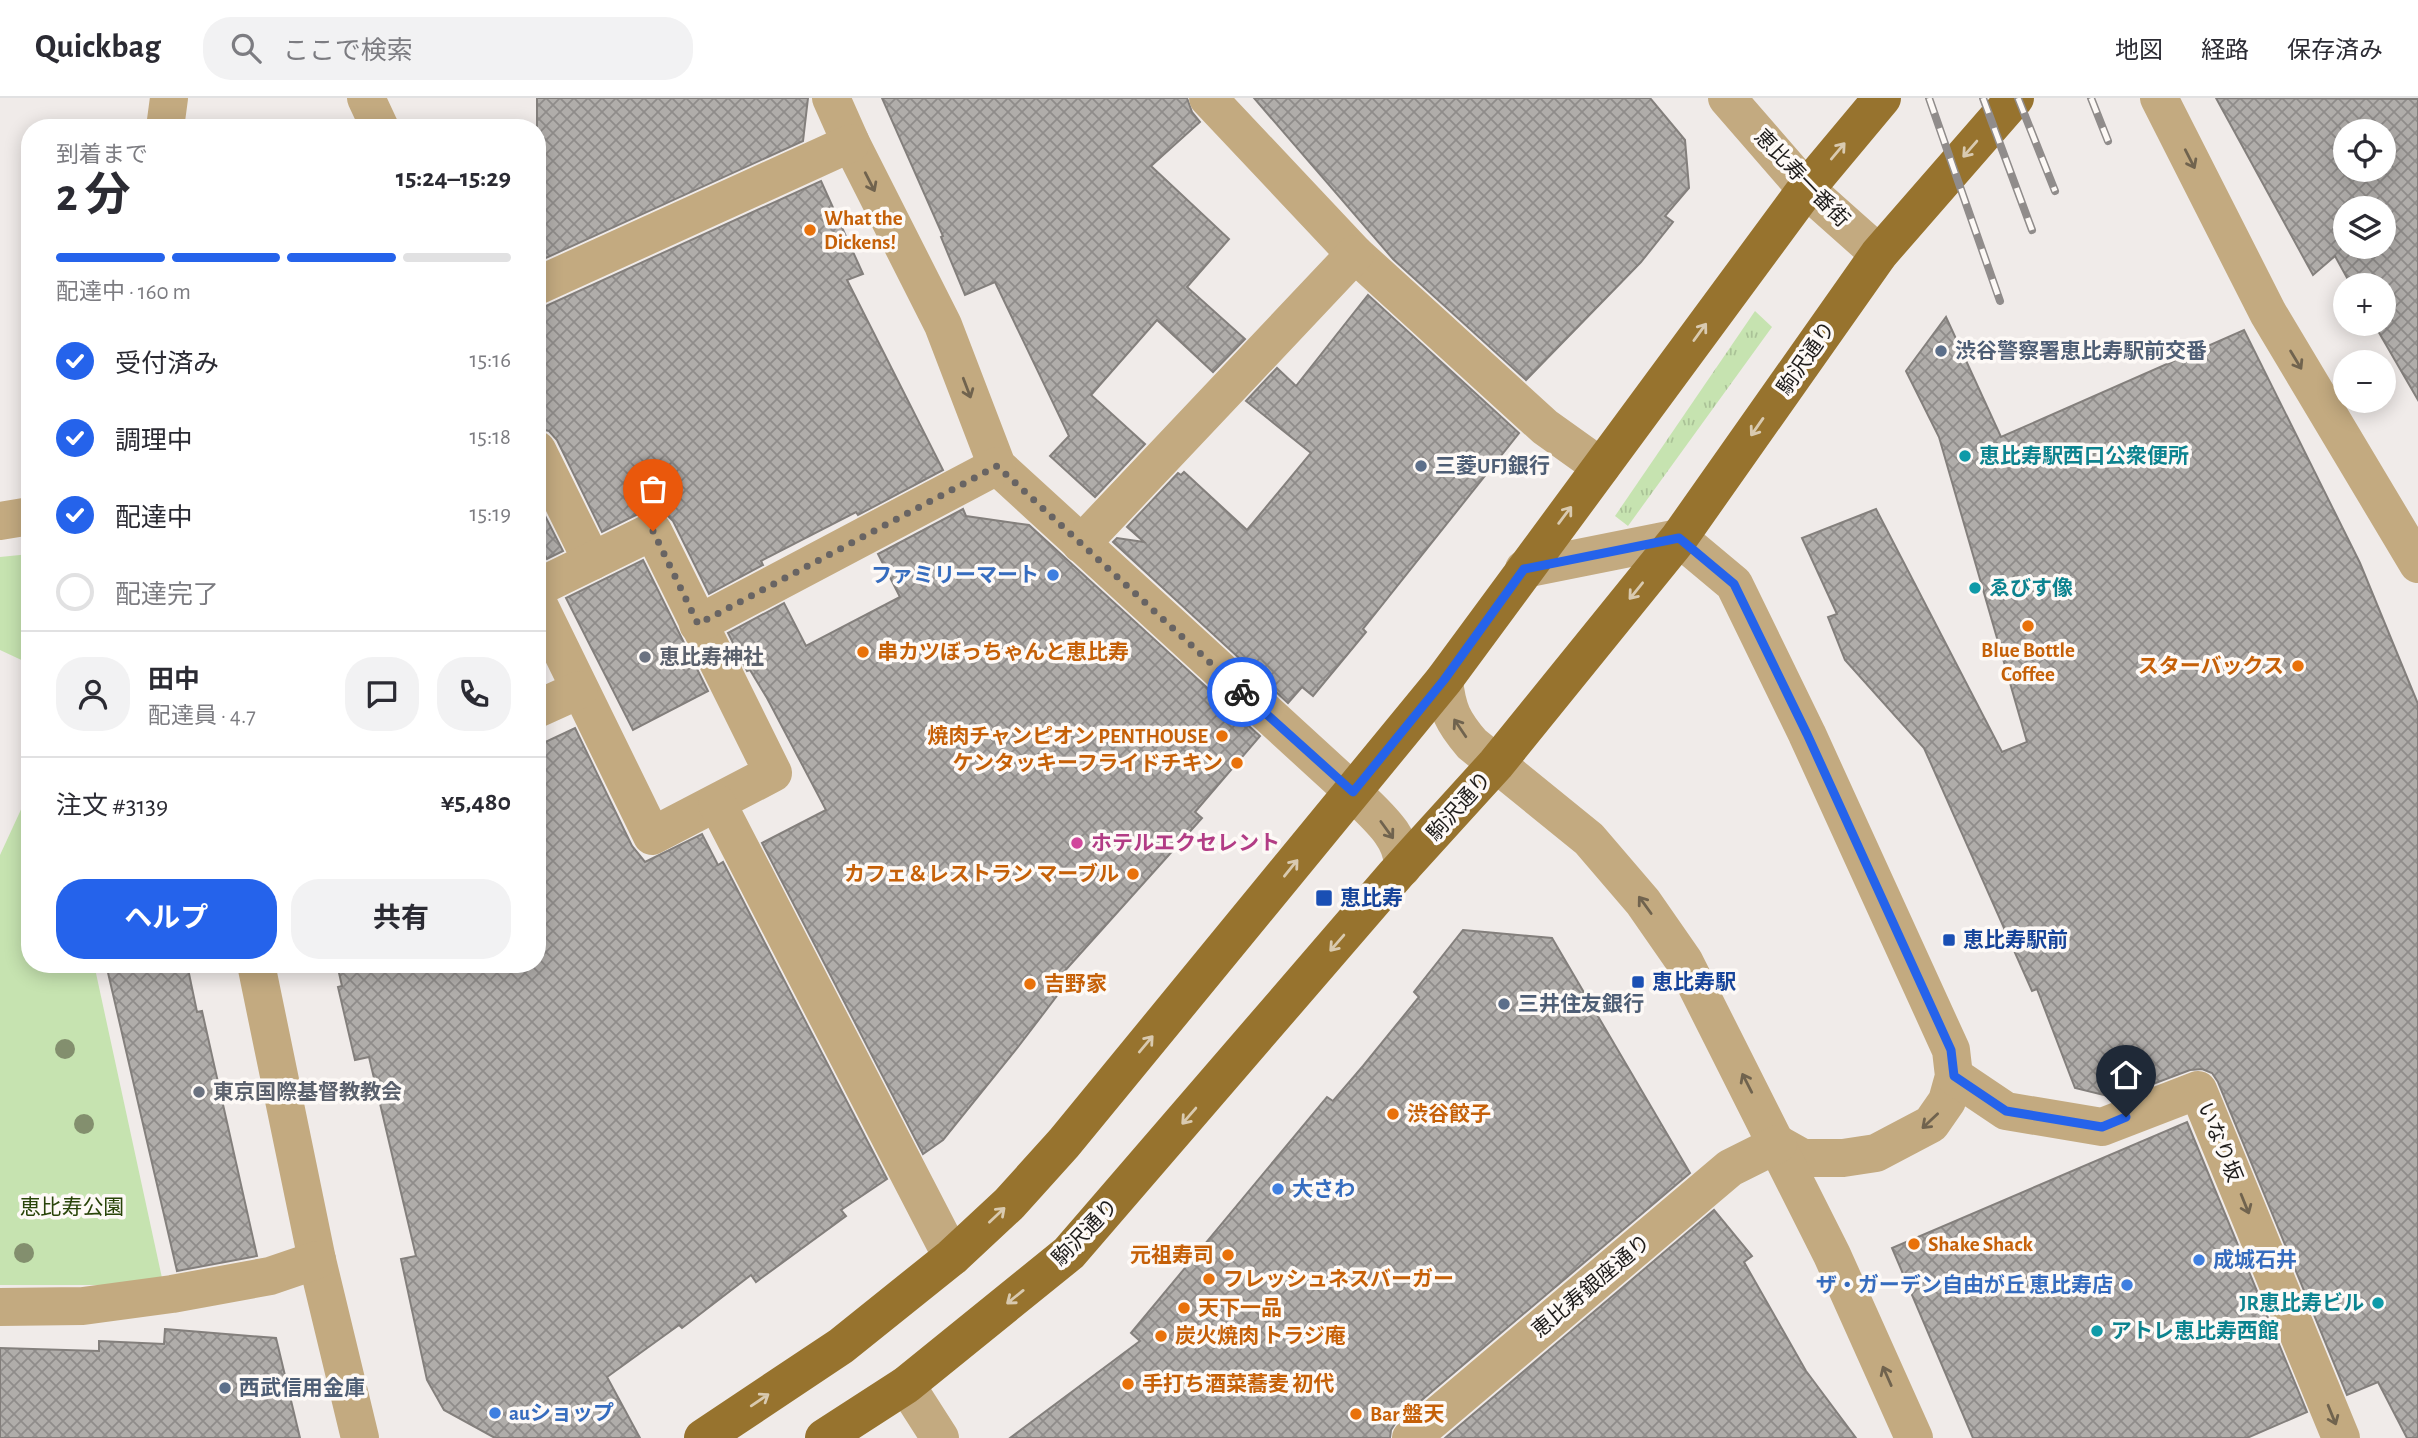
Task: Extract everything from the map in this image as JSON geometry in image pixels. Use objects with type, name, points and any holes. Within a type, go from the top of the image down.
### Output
[{"type":"main road","points":[[703,1438],[841,1346],[952,1257],[1009,1204],[1064,1143],[1444,680],[1806,189],[1882,98]]},
{"type":"main road","name":"駒沢通り","points":[[824,1438],[906,1385],[1069,1253],[1402,868],[1496,764],[1679,538],[1879,254],[2015,98]]},
{"type":"street","points":[[167,119],[169,98]]},
{"type":"street","points":[[366,98],[376,119]]},
{"type":"street","points":[[831,98],[943,325],[997,466],[1353,792],[1389,829],[1404,857],[1402,868]]},
{"type":"street","points":[[1208,98],[1355,254],[1545,427],[1601,467]]},
{"type":"street","name":"恵比寿一番街","points":[[1727,98],[1806,189],[1879,254]]},
{"type":"street","points":[[2159,98],[2268,313],[2418,564]]},
{"type":"street","points":[[546,282],[851,143]]},
{"type":"street","points":[[1081,544],[1355,254]]},
{"type":"street","points":[[698,624],[997,466]]},
{"type":"street","points":[[546,468],[592,561]]},
{"type":"street","points":[[0,521],[21,518]]},
{"type":"street","points":[[546,584],[653,531],[773,773],[652,836],[546,620]]},
{"type":"street","points":[[1524,569],[1679,538],[1734,584],[1807,734],[1951,1050],[1954,1076],[1947,1101],[1931,1124],[1876,1153],[1803,1158],[1778,1144]]},
{"type":"street","points":[[1444,680],[1446,704],[1459,730],[1472,744],[1589,839],[1643,901],[1684,961],[1832,1255],[1914,1438]]},
{"type":"street","points":[[546,705],[579,690]]},
{"type":"street","points":[[717,803],[952,1257]]},
{"type":"street","points":[[258,973],[317,1260],[360,1438]]},
{"type":"street","name":"いなり坂","points":[[1954,1076],[2006,1111],[2102,1127],[2198,1090],[2341,1438]]},
{"type":"street","name":"恵比寿銀座通り","points":[[1411,1438],[1730,1168],[1778,1144]]},
{"type":"street","points":[[0,1307],[83,1306],[172,1294],[270,1276],[317,1260]]},
{"type":"street","points":[[906,1385],[940,1438]]},
{"type":"green space","points":[[1755,311],[1772,327],[1628,526],[1615,516]]},
{"type":"green space","points":[[21,555],[21,660],[0,650],[0,557]]},
{"type":"green space","name":"恵比寿公園","points":[[21,810],[21,973],[96,973],[162,1278],[114,1285],[0,1285],[0,855]]},
{"type":"building","points":[[537,98],[808,98],[803,141],[546,258],[546,119],[537,119]]},
{"type":"building","points":[[882,98],[1187,98],[1192,112],[1200,122],[1151,166],[1229,239],[1187,287],[1245,339],[1213,372],[1157,320],[1091,395],[1145,444],[1095,497],[1050,456],[1069,436],[995,282],[965,295],[941,237],[943,236]]},
{"type":"building","points":[[1254,98],[1650,98],[1685,140],[1689,188],[1665,216],[1673,222],[1641,262],[1526,380],[1393,259]]},
{"type":"building","points":[[2216,98],[2418,99],[2418,400],[2396,362],[2396,350],[2389,350],[2381,336],[2396,336],[2396,273],[2344,273],[2337,259],[2396,259],[2396,196],[2333,196],[2333,258],[2313,275]]},
{"type":"building","points":[[821,181],[863,274],[847,280],[943,470],[858,515],[856,512],[761,561],[763,565],[709,594],[673,521],[665,513],[655,509],[644,511],[602,532],[557,440],[546,430],[546,306]]},
{"type":"building","points":[[1368,295],[1519,433],[1363,629],[1366,632],[1313,696],[1302,687],[1288,703],[1113,542],[1117,538],[1144,542],[1127,527],[1178,473],[1181,475],[1184,472],[1247,530],[1311,453],[1246,401],[1277,368],[1296,386]]},
{"type":"building","points":[[1946,317],[2001,437],[2244,330],[2360,563],[2418,704],[2418,1438],[2407,1438],[2378,1382],[2347,1395],[2212,1073],[2202,1069],[2190,1070],[2116,1098],[2075,1088],[2037,989],[2032,991],[1924,748],[1845,660],[1828,617],[1837,614],[1802,538],[1876,509],[2002,752],[2027,742],[1939,437],[1906,371]]},
{"type":"building","points":[[963,509],[966,516],[1029,525],[1260,736],[1195,812],[1202,818],[1062,974],[1069,980],[1018,1047],[943,1140],[923,1154],[762,843],[826,810],[767,698],[750,670],[747,671],[728,633],[784,603],[806,646],[900,597],[878,554]]},
{"type":"building","points":[[546,518],[563,551],[547,559],[546,557]]},
{"type":"building","points":[[643,560],[708,691],[633,730],[566,598]]},
{"type":"building","points":[[575,728],[632,846],[645,862],[702,834],[718,865],[723,862],[887,1179],[841,1210],[846,1216],[756,1282],[751,1275],[682,1328],[679,1325],[607,1377],[640,1438],[495,1438],[444,1410],[427,1380],[401,1259],[416,1256],[369,1057],[355,1060],[338,987],[342,986],[339,973],[546,973],[546,742]]},
{"type":"building","points":[[1463,930],[1552,938],[1690,1173],[1397,1421],[1391,1430],[1390,1438],[1010,1438],[1140,1341],[1131,1333],[1327,1097],[1333,1101],[1363,1066],[1419,997],[1414,992]]},
{"type":"building","points":[[108,973],[189,973],[197,1012],[202,1011],[257,1256],[177,1271]]},
{"type":"building","name":"アトレ恵比寿西館","points":[[2187,1122],[2307,1412],[2247,1438],[1973,1438],[1892,1248]]},
{"type":"building","points":[[1714,1210],[1752,1256],[1744,1262],[1806,1371],[1856,1438],[1445,1438]]},
{"type":"building","points":[[165,1329],[276,1338],[300,1438],[0,1438],[0,1348],[99,1351],[99,1341],[164,1344]]},
{"type":"railway","points":[[1929,98],[2000,301]]},
{"type":"railway","points":[[1983,98],[2032,230]]},
{"type":"railway","points":[[2018,98],[2055,191]]},
{"type":"railway","points":[[2091,98],[2108,141]]},
{"type":"way so far","points":[[653,531],[698,624],[997,466],[1242,692]]},
{"type":"place","name":"What the Dickens!","points":[[810,230]]},
{"type":"place","name":"渋谷警察署恵比寿駅前交番","points":[[1941,351]]},
{"type":"place","name":"恵比寿駅西口公衆便所","points":[[1965,456]]},
{"type":"place","name":"三菱UFJ銀行","points":[[1421,466]]},
{"type":"place","name":"ファミリーマート","points":[[1053,575]]},
{"type":"place","name":"ゑびす像","points":[[1975,588]]},
{"type":"place","name":"Blue Bottle Coffee","points":[[2028,626]]},
{"type":"place","name":"串カツぼっちゃんと恵比寿","points":[[863,652]]},
{"type":"place","name":"恵比寿神社","points":[[645,657]]},
{"type":"place","name":"スターバックス","points":[[2298,666]]},
{"type":"place","name":"焼肉チャンピオン PENTHOUSE","points":[[1222,736]]},
{"type":"place","name":"ケンタッキーフライドチキン","points":[[1237,763]]},
{"type":"place","name":"ホテルエクセレント","points":[[1077,843]]},
{"type":"place","name":"カフェ＆レストラン マーブル","points":[[1133,874]]},
{"type":"place","name":"恵比寿","points":[[1324,898]]},
{"type":"place","name":"恵比寿駅前","points":[[1949,940]]},
{"type":"place","name":"恵比寿駅","points":[[1638,982]]},
{"type":"place","name":"吉野家","points":[[1030,984]]},
{"type":"place","name":"三井住友銀行","points":[[1504,1004]]},
{"type":"place","name":"東京国際基督教教会","points":[[199,1092]]},
{"type":"place","name":"渋谷餃子","points":[[1393,1114]]},
{"type":"place","name":"大さわ","points":[[1278,1189]]},
{"type":"place","name":"Shake Shack","points":[[1914,1244]]},
{"type":"place","name":"元祖寿司","points":[[1228,1255]]},
{"type":"place","name":"成城石井","points":[[2199,1260]]},
{"type":"place","name":"フレッシュネスバーガー","points":[[1209,1279]]},
{"type":"place","name":"ザ・ガーデン自由が丘 恵比寿店","points":[[2127,1285]]},
{"type":"place","name":"JR恵比寿ビル","points":[[2378,1303]]},
{"type":"place","name":"天下一品","points":[[1184,1308]]},
{"type":"place","name":"アトレ恵比寿西館","points":[[2097,1331]]},
{"type":"place","name":"炭火焼肉 トラジ庵","points":[[1161,1336]]},
{"type":"place","name":"手打ち酒菜蕎麦 初代","points":[[1128,1384]]},
{"type":"place","name":"西武信用金庫","points":[[225,1388]]},
{"type":"place","name":"auショップ","points":[[495,1413]]},
{"type":"place","name":"Bar 盤天","points":[[1356,1414]]},
{"type":"route","points":[[1242,692],[1353,792],[1444,680],[1524,569],[1679,538],[1734,584],[1807,734],[1951,1050],[1954,1076],[2006,1111],[2102,1127],[2126,1117]]}]
